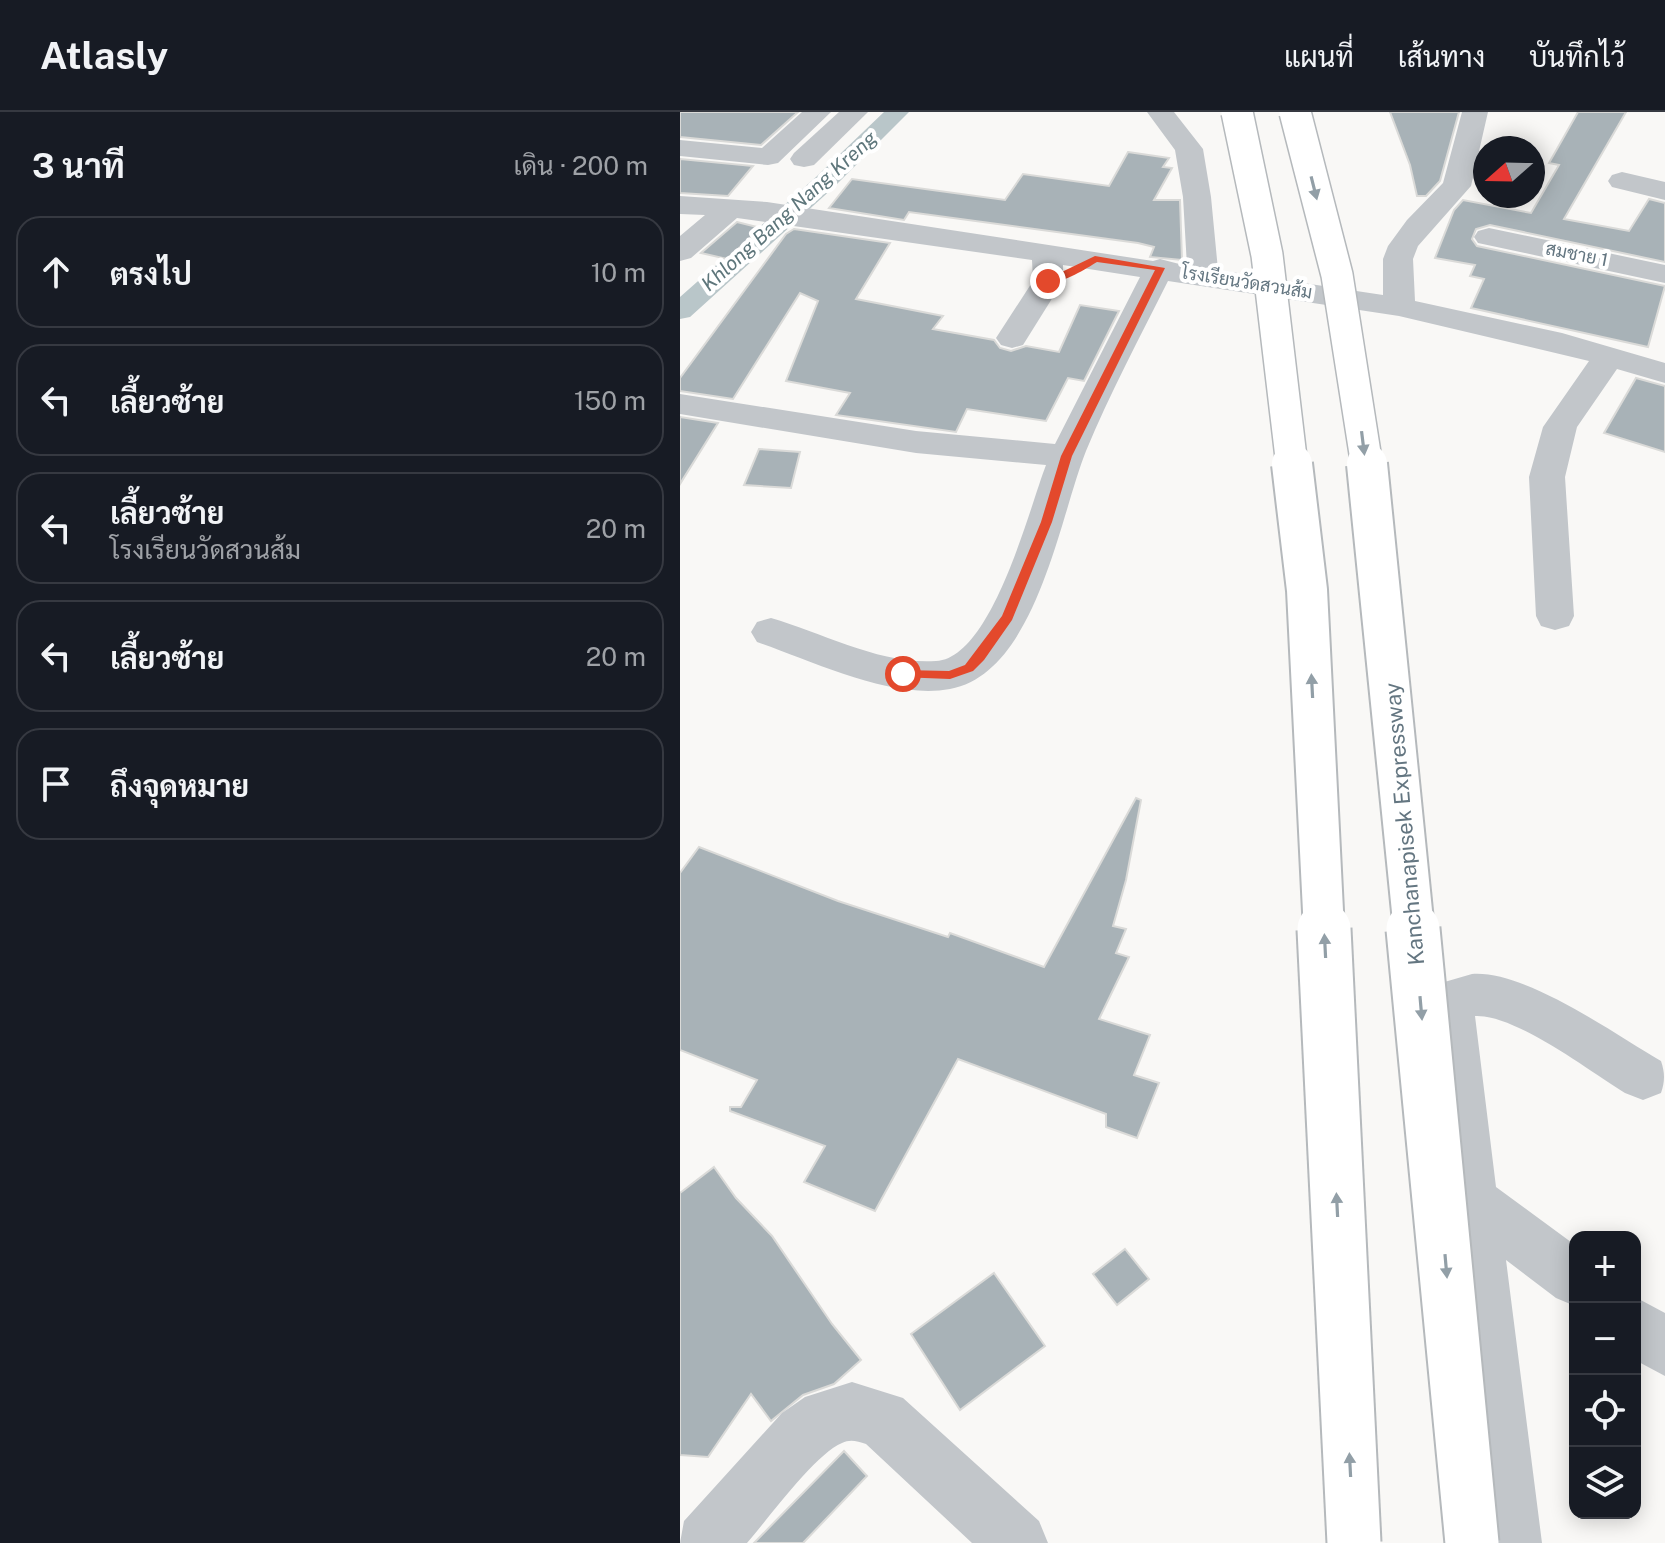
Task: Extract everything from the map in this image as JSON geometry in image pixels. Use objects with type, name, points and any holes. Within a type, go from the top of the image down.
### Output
[{"type":"highway","points":[[1237,112],[1267,255],[1307,590],[1354,1543]]},
{"type":"highway","name":"Kanchanapisek Expressway","points":[[1295,112],[1331,256],[1357,395],[1381,590],[1472,1543]]},
{"type":"street","points":[[1160,112],[1189,149],[1197,197],[1203,275]]},
{"type":"street","points":[[1399,307],[1398,259],[1403,246],[1417,226],[1457,186],[1475,112]]},
{"type":"street","points":[[680,148],[761,158],[830,119]]},
{"type":"street","points":[[680,252],[761,199],[830,119]]},
{"type":"street","points":[[1622,181],[1665,191]]},
{"type":"street","name":"โรงเรียนวัดสวนส้ม","points":[[680,205],[761,199],[804,216],[1047,266],[1095,259],[1399,307],[1562,343],[1665,373]]},
{"type":"street","name":"สมชาย 1","points":[[1489,237],[1665,274]]},
{"type":"street","points":[[1012,338],[1047,266]]},
{"type":"street","points":[[771,632],[903,674],[950,675],[969,668],[1008,617],[1047,522],[1067,456],[1160,268]]},
{"type":"street","points":[[1555,616],[1547,477],[1560,427],[1609,357]]},
{"type":"street","points":[[680,404],[916,442],[1067,456]]},
{"type":"street","points":[[1511,1543],[1450,1012],[1458,998],[1473,994],[1493,996],[1528,1010],[1643,1077]]},
{"type":"street","points":[[1473,1202],[1569,1274]]},
{"type":"street","points":[[1641,1330],[1665,1348]]},
{"type":"street","points":[[706,1543],[803,1434],[826,1418],[852,1411],[882,1419],[1017,1543]]},
{"type":"building","points":[[680,112],[798,112],[761,145],[680,137]]},
{"type":"building","points":[[1390,112],[1459,112],[1440,181],[1426,196],[1417,196],[1410,165]]},
{"type":"building","points":[[1578,112],[1626,112],[1564,219],[1629,231],[1649,199],[1665,203],[1665,262],[1490,225],[1476,229],[1472,239],[1477,246],[1665,286],[1648,347],[1471,308],[1484,279],[1470,276],[1475,265],[1435,258],[1454,210],[1463,200],[1473,202],[1473,208],[1505,208],[1531,213],[1534,208],[1545,208],[1545,189],[1559,165],[1549,163]]},
{"type":"building","points":[[1128,152],[1169,158],[1163,167],[1172,168],[1154,200],[1180,200],[1182,260],[1150,257],[1154,247],[1138,243],[909,212],[904,220],[829,208],[852,179],[1005,200],[1023,174],[1109,186]]},
{"type":"building","points":[[680,159],[753,166],[728,196],[680,193]]},
{"type":"building","points":[[737,222],[761,228],[727,259],[701,253]]},
{"type":"building","points":[[794,229],[890,243],[856,299],[943,316],[933,329],[994,340],[1000,348],[1011,351],[1026,346],[1059,352],[1080,305],[1119,311],[1084,381],[1068,378],[1046,421],[967,409],[956,432],[836,415],[850,393],[786,381],[818,301],[800,293],[733,399],[680,391],[680,378],[786,234]]},
{"type":"building","points":[[1636,378],[1665,386],[1665,452],[1604,433]]},
{"type":"building","points":[[680,417],[718,423],[680,484]]},
{"type":"building","points":[[759,449],[800,452],[791,488],[744,485]]},
{"type":"building","points":[[1136,798],[1141,800],[1126,880],[1113,926],[1126,929],[1116,953],[1129,957],[1099,1019],[1150,1035],[1134,1075],[1159,1083],[1137,1138],[1106,1127],[1106,1114],[958,1059],[875,1211],[804,1182],[825,1146],[730,1111],[730,1107],[741,1107],[757,1080],[680,1050],[680,873],[699,847],[838,901],[948,937],[950,933],[1044,967]]},
{"type":"building","points":[[714,1167],[736,1198],[772,1236],[832,1324],[861,1360],[834,1384],[803,1395],[771,1421],[751,1394],[708,1457],[680,1455],[680,1193]]},
{"type":"building","points":[[1125,1249],[1149,1279],[1117,1305],[1093,1274]]},
{"type":"building","points":[[994,1273],[1045,1346],[960,1410],[911,1334]]},
{"type":"building","points":[[844,1451],[867,1476],[803,1543],[754,1543]]},
{"type":"waterway","name":"Khlong Bang Nang Kreng","points":[[680,311],[825,182],[897,112]]},
{"type":"route","points":[[903,674],[927,677],[950,675],[969,668],[1008,617],[1047,522],[1067,456],[1104,375],[1160,268],[1095,259],[1048,281]]}]
